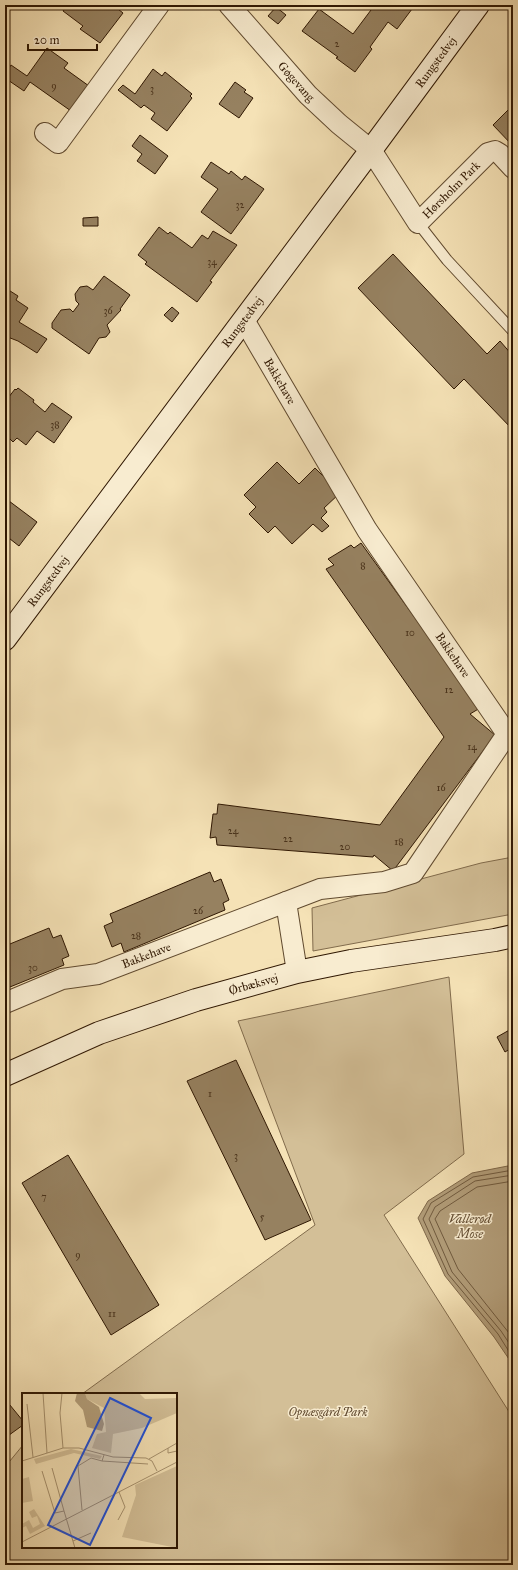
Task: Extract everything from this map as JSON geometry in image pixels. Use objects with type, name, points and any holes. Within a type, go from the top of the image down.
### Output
[{"type":"main road","name":"Rungstedvej","points":[[5,639],[478,5]]},
{"type":"main road","name":"Ørbæksvej","points":[[5,1075],[98,1033],[196,1000],[297,972],[513,936]]},
{"type":"street","points":[[45,133],[58,143],[159,5]]},
{"type":"street","name":"Gøgevang","points":[[229,5],[308,95],[339,124],[371,150]]},
{"type":"street","name":"Hørsholm Park","points":[[371,150],[418,223],[488,153],[495,151],[500,154],[513,168]]},
{"type":"street","name":"Bakkehave","points":[[5,1003],[62,980],[98,974],[320,889],[384,882],[412,873],[507,734],[367,530],[244,320]]},
{"type":"street","points":[[286,902],[297,972]]},
{"type":"lane","points":[[418,223],[447,260],[513,331]]},
{"type":"green space","points":[[513,857],[513,914],[313,951],[312,908],[481,863]]},
{"type":"green space","name":"Opnæsgård Park","points":[[449,977],[464,1154],[384,1215],[513,1418],[513,1565],[5,1565],[5,1467],[22,1446],[22,1548],[177,1548],[177,1393],[83,1393],[315,1225],[238,1021]]},
{"type":"water","name":"Vallerød Mose","points":[[513,1165],[513,1365],[494,1337],[445,1276],[418,1218],[428,1201],[472,1173]]},
{"type":"building","points":[[67,5],[113,5],[123,13],[100,43],[80,29],[83,26],[63,11]]},
{"type":"building","points":[[369,5],[415,5],[397,29],[388,22],[370,47],[372,49],[355,72],[336,58],[338,57],[302,31],[319,9],[353,34],[371,10],[367,7]]},
{"type":"building","points":[[276,7],[286,15],[278,24],[268,16]]},
{"type":"building","points":[[47,48],[68,63],[64,68],[89,86],[71,111],[30,82],[24,91],[5,78],[5,74],[11,65],[27,76]]},
{"type":"building","points":[[153,69],[162,76],[165,72],[192,94],[190,96],[192,98],[167,131],[151,119],[155,113],[144,105],[141,108],[118,90],[123,85],[135,94]]},
{"type":"building","points":[[235,82],[246,90],[244,92],[253,98],[239,118],[219,104]]},
{"type":"building","points":[[513,105],[513,146],[493,125]]},
{"type":"building","points":[[140,135],[168,156],[155,174],[137,161],[142,154],[132,146]]},
{"type":"building","points":[[211,162],[229,174],[231,171],[242,180],[245,176],[264,189],[231,234],[201,212],[218,189],[201,177]]},
{"type":"building","points":[[98,217],[98,226],[83,226],[83,218]]},
{"type":"building","points":[[159,227],[168,234],[170,232],[192,248],[202,235],[208,239],[213,231],[237,245],[210,281],[212,282],[197,302],[145,264],[147,262],[138,255]]},
{"type":"building","points":[[393,254],[487,354],[500,341],[513,356],[513,430],[464,379],[454,389],[358,288]]},
{"type":"building","points":[[104,276],[130,295],[120,309],[121,310],[107,325],[110,332],[106,337],[99,338],[89,354],[52,328],[52,323],[61,310],[70,309],[73,312],[79,304],[76,301],[75,294],[80,287],[87,286],[93,290]]},
{"type":"building","points":[[7,289],[18,296],[16,300],[28,308],[19,322],[47,339],[37,353],[18,341],[5,336],[5,292]]},
{"type":"building","points":[[172,307],[179,313],[172,322],[164,315]]},
{"type":"building","points":[[18,388],[34,400],[33,402],[45,412],[52,403],[72,417],[54,443],[37,431],[26,445],[17,438],[13,442],[9,438],[6,442],[5,441],[5,402],[15,389],[16,390]]},
{"type":"building","points":[[277,462],[299,484],[315,468],[340,493],[324,508],[327,512],[321,518],[329,526],[322,532],[313,524],[292,544],[275,526],[268,533],[249,514],[256,507],[244,495]]},
{"type":"building","points":[[5,498],[37,522],[19,546],[5,535]]},
{"type":"building","points":[[361,543],[480,708],[470,714],[495,735],[393,871],[374,855],[373,857],[217,845],[216,837],[210,838],[213,814],[217,814],[218,804],[380,825],[444,737],[326,569],[334,565],[328,559],[351,545],[354,548]]},
{"type":"building","points":[[210,872],[214,882],[221,879],[229,900],[223,903],[225,910],[124,952],[121,943],[112,947],[104,926],[113,922],[110,914]]},
{"type":"building","points":[[49,928],[53,938],[61,935],[69,956],[62,959],[64,965],[5,989],[5,946]]},
{"type":"building","points":[[513,1028],[513,1047],[505,1052],[497,1037]]},
{"type":"building","points":[[236,1060],[311,1220],[265,1240],[187,1081]]},
{"type":"building","points":[[68,1155],[159,1305],[111,1335],[22,1183]]},
{"type":"building","points":[[5,1399],[22,1420],[22,1426],[5,1438]]}]
